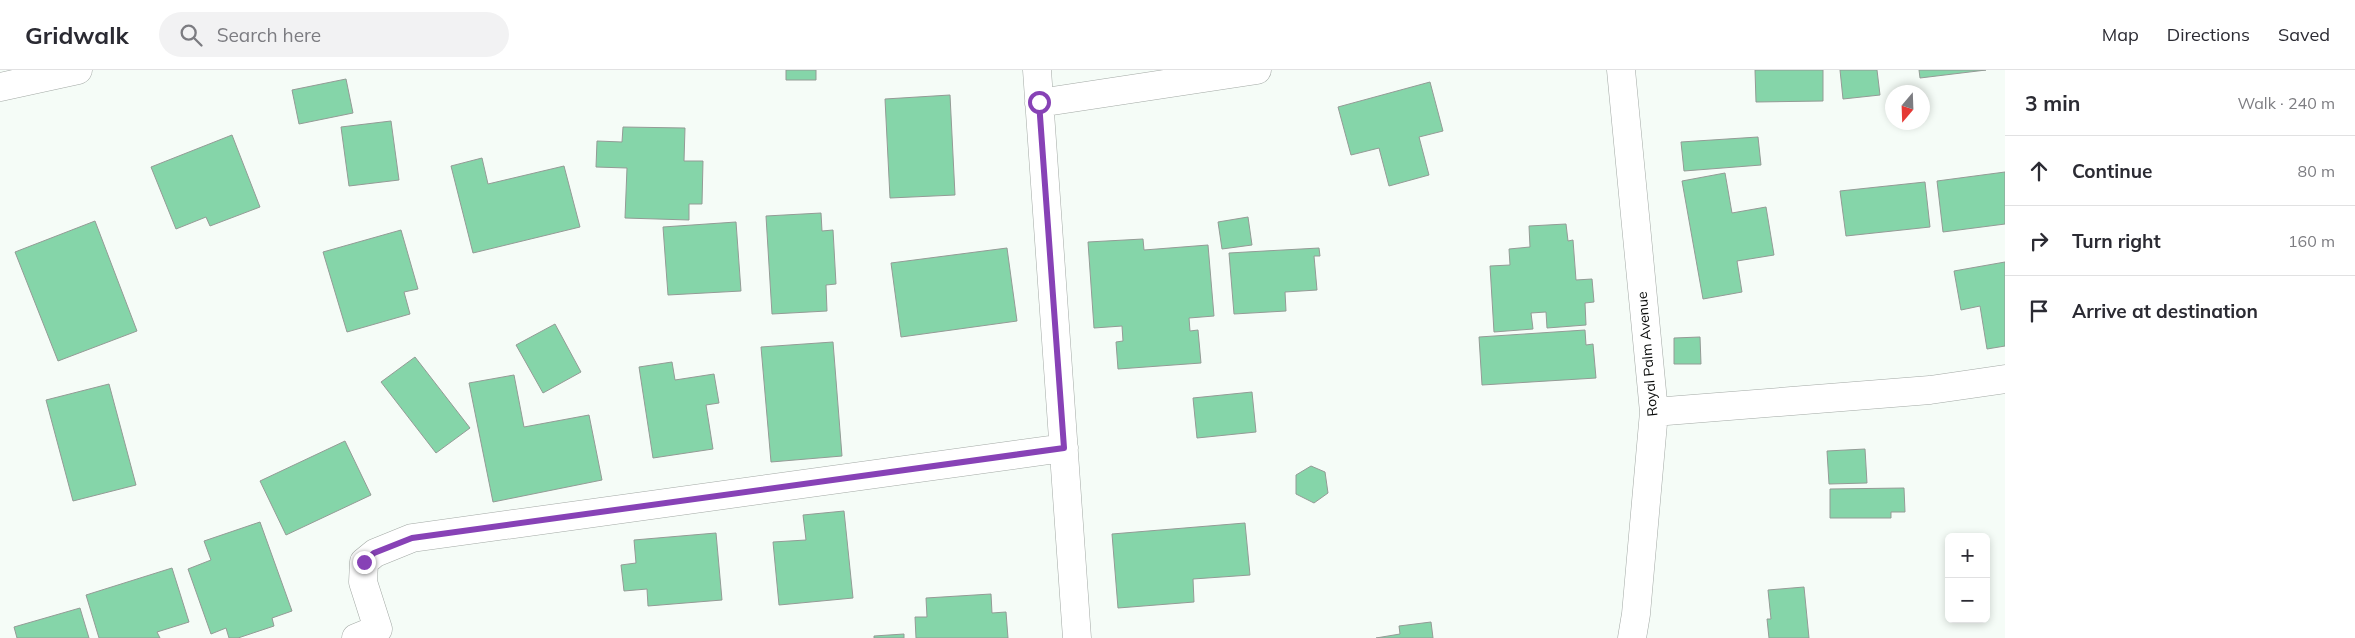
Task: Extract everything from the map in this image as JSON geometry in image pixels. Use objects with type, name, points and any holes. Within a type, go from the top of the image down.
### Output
[{"type":"street","points":[[0,87],[78,70]]},
{"type":"street","points":[[1037,70],[1078,638]]},
{"type":"street","points":[[1039,102],[1257,70]]},
{"type":"street","name":"Royal Palm Avenue","points":[[1621,70],[1654,412],[1636,614],[1632,638]]},
{"type":"street","points":[[1654,412],[1930,390],[2005,379]]},
{"type":"street","points":[[372,635],[363,582],[364,562],[374,553],[412,538],[1064,448]]},
{"type":"building","points":[[786,70],[816,70],[816,80],[786,80]]},
{"type":"building","points":[[1755,70],[1823,70],[1823,101],[1756,102]]},
{"type":"building","points":[[1840,70],[1877,70],[1880,95],[1843,99]]},
{"type":"building","points":[[1919,70],[1986,70],[1920,78]]},
{"type":"building","points":[[346,79],[353,113],[299,124],[292,90]]},
{"type":"building","points":[[1430,82],[1443,131],[1419,137],[1429,175],[1389,186],[1379,148],[1351,155],[1338,107]]},
{"type":"building","points":[[950,95],[955,195],[890,198],[885,99]]},
{"type":"building","points":[[391,121],[399,180],[349,186],[341,127]]},
{"type":"building","points":[[623,127],[685,128],[684,161],[703,161],[702,204],[689,204],[689,220],[625,218],[627,168],[596,167],[597,141],[622,142]]},
{"type":"building","points":[[232,135],[260,207],[210,226],[206,217],[176,229],[151,167]]},
{"type":"building","points":[[1758,137],[1761,165],[1684,171],[1681,142]]},
{"type":"building","points":[[482,158],[488,184],[564,166],[580,227],[473,253],[451,166]]},
{"type":"building","points":[[2005,172],[2005,224],[1943,232],[1937,181]]},
{"type":"building","points":[[1725,173],[1732,213],[1766,207],[1774,255],[1737,261],[1742,292],[1703,299],[1682,181]]},
{"type":"building","points":[[1925,182],[1930,227],[1846,236],[1840,191]]},
{"type":"building","points":[[821,213],[822,231],[833,230],[836,284],[826,285],[827,311],[772,314],[766,216]]},
{"type":"building","points":[[1248,217],[1252,245],[1222,249],[1218,222]]},
{"type":"building","points":[[95,221],[137,331],[58,361],[15,252]]},
{"type":"building","points":[[736,222],[741,291],[668,295],[663,227]]},
{"type":"building","points":[[1566,224],[1568,241],[1573,240],[1576,280],[1592,279],[1594,302],[1585,303],[1586,325],[1547,328],[1546,312],[1531,313],[1533,329],[1494,332],[1490,266],[1510,265],[1509,249],[1530,247],[1529,226]]},
{"type":"building","points":[[401,230],[418,289],[404,292],[410,314],[347,332],[323,252]]},
{"type":"building","points":[[1143,239],[1144,250],[1208,245],[1214,316],[1189,318],[1190,331],[1198,330],[1201,363],[1118,369],[1116,342],[1123,341],[1122,326],[1094,328],[1088,242]]},
{"type":"building","points":[[1007,248],[1017,321],[901,337],[891,263]]},
{"type":"building","points":[[1319,248],[1320,256],[1314,256],[1317,290],[1285,292],[1286,311],[1234,314],[1229,253]]},
{"type":"building","points":[[2005,262],[2005,346],[1987,349],[1980,306],[1961,310],[1954,271]]},
{"type":"building","points":[[555,324],[581,372],[543,393],[516,345]]},
{"type":"building","points":[[1585,330],[1586,345],[1593,344],[1596,378],[1482,385],[1479,337]]},
{"type":"building","points":[[1700,337],[1701,364],[1674,364],[1674,338]]},
{"type":"building","points":[[833,342],[842,456],[771,462],[761,347]]},
{"type":"building","points":[[415,357],[470,428],[436,453],[381,382]]},
{"type":"building","points":[[672,362],[675,380],[714,374],[719,403],[706,405],[713,449],[653,458],[639,367]]},
{"type":"building","points":[[514,375],[524,427],[589,415],[602,480],[493,502],[469,383]]},
{"type":"building","points":[[109,384],[136,485],[73,501],[46,400]]},
{"type":"building","points":[[1252,392],[1256,432],[1197,438],[1193,398]]},
{"type":"building","points":[[345,441],[371,495],[286,535],[260,481]]},
{"type":"building","points":[[1865,449],[1867,483],[1829,484],[1827,451]]},
{"type":"building","points":[[1311,466],[1325,472],[1328,493],[1314,503],[1296,494],[1296,475]]},
{"type":"building","points":[[1904,488],[1905,512],[1891,512],[1891,518],[1830,518],[1830,489]]},
{"type":"building","points":[[844,511],[853,598],[779,605],[773,542],[806,540],[803,515]]},
{"type":"building","points":[[260,522],[292,611],[272,618],[274,626],[238,638],[229,638],[226,628],[211,634],[188,569],[211,560],[204,541]]},
{"type":"building","points":[[1245,523],[1250,575],[1193,579],[1194,602],[1118,608],[1112,534]]},
{"type":"building","points":[[716,533],[722,600],[648,606],[647,589],[624,591],[621,565],[636,563],[634,540]]},
{"type":"building","points":[[172,568],[189,622],[157,632],[160,638],[99,638],[86,595]]},
{"type":"building","points":[[1804,587],[1809,638],[1769,638],[1767,619],[1771,619],[1768,590]]},
{"type":"building","points":[[991,594],[992,613],[1006,612],[1008,638],[916,638],[915,617],[927,617],[926,598]]},
{"type":"building","points":[[80,608],[89,638],[17,638],[14,627]]},
{"type":"building","points":[[1431,622],[1433,638],[1376,638],[1400,634],[1399,626]]},
{"type":"building","points":[[904,634],[904,638],[874,638],[874,636]]},
{"type":"route","points":[[364,562],[374,553],[412,538],[1064,448],[1039,102]]}]
